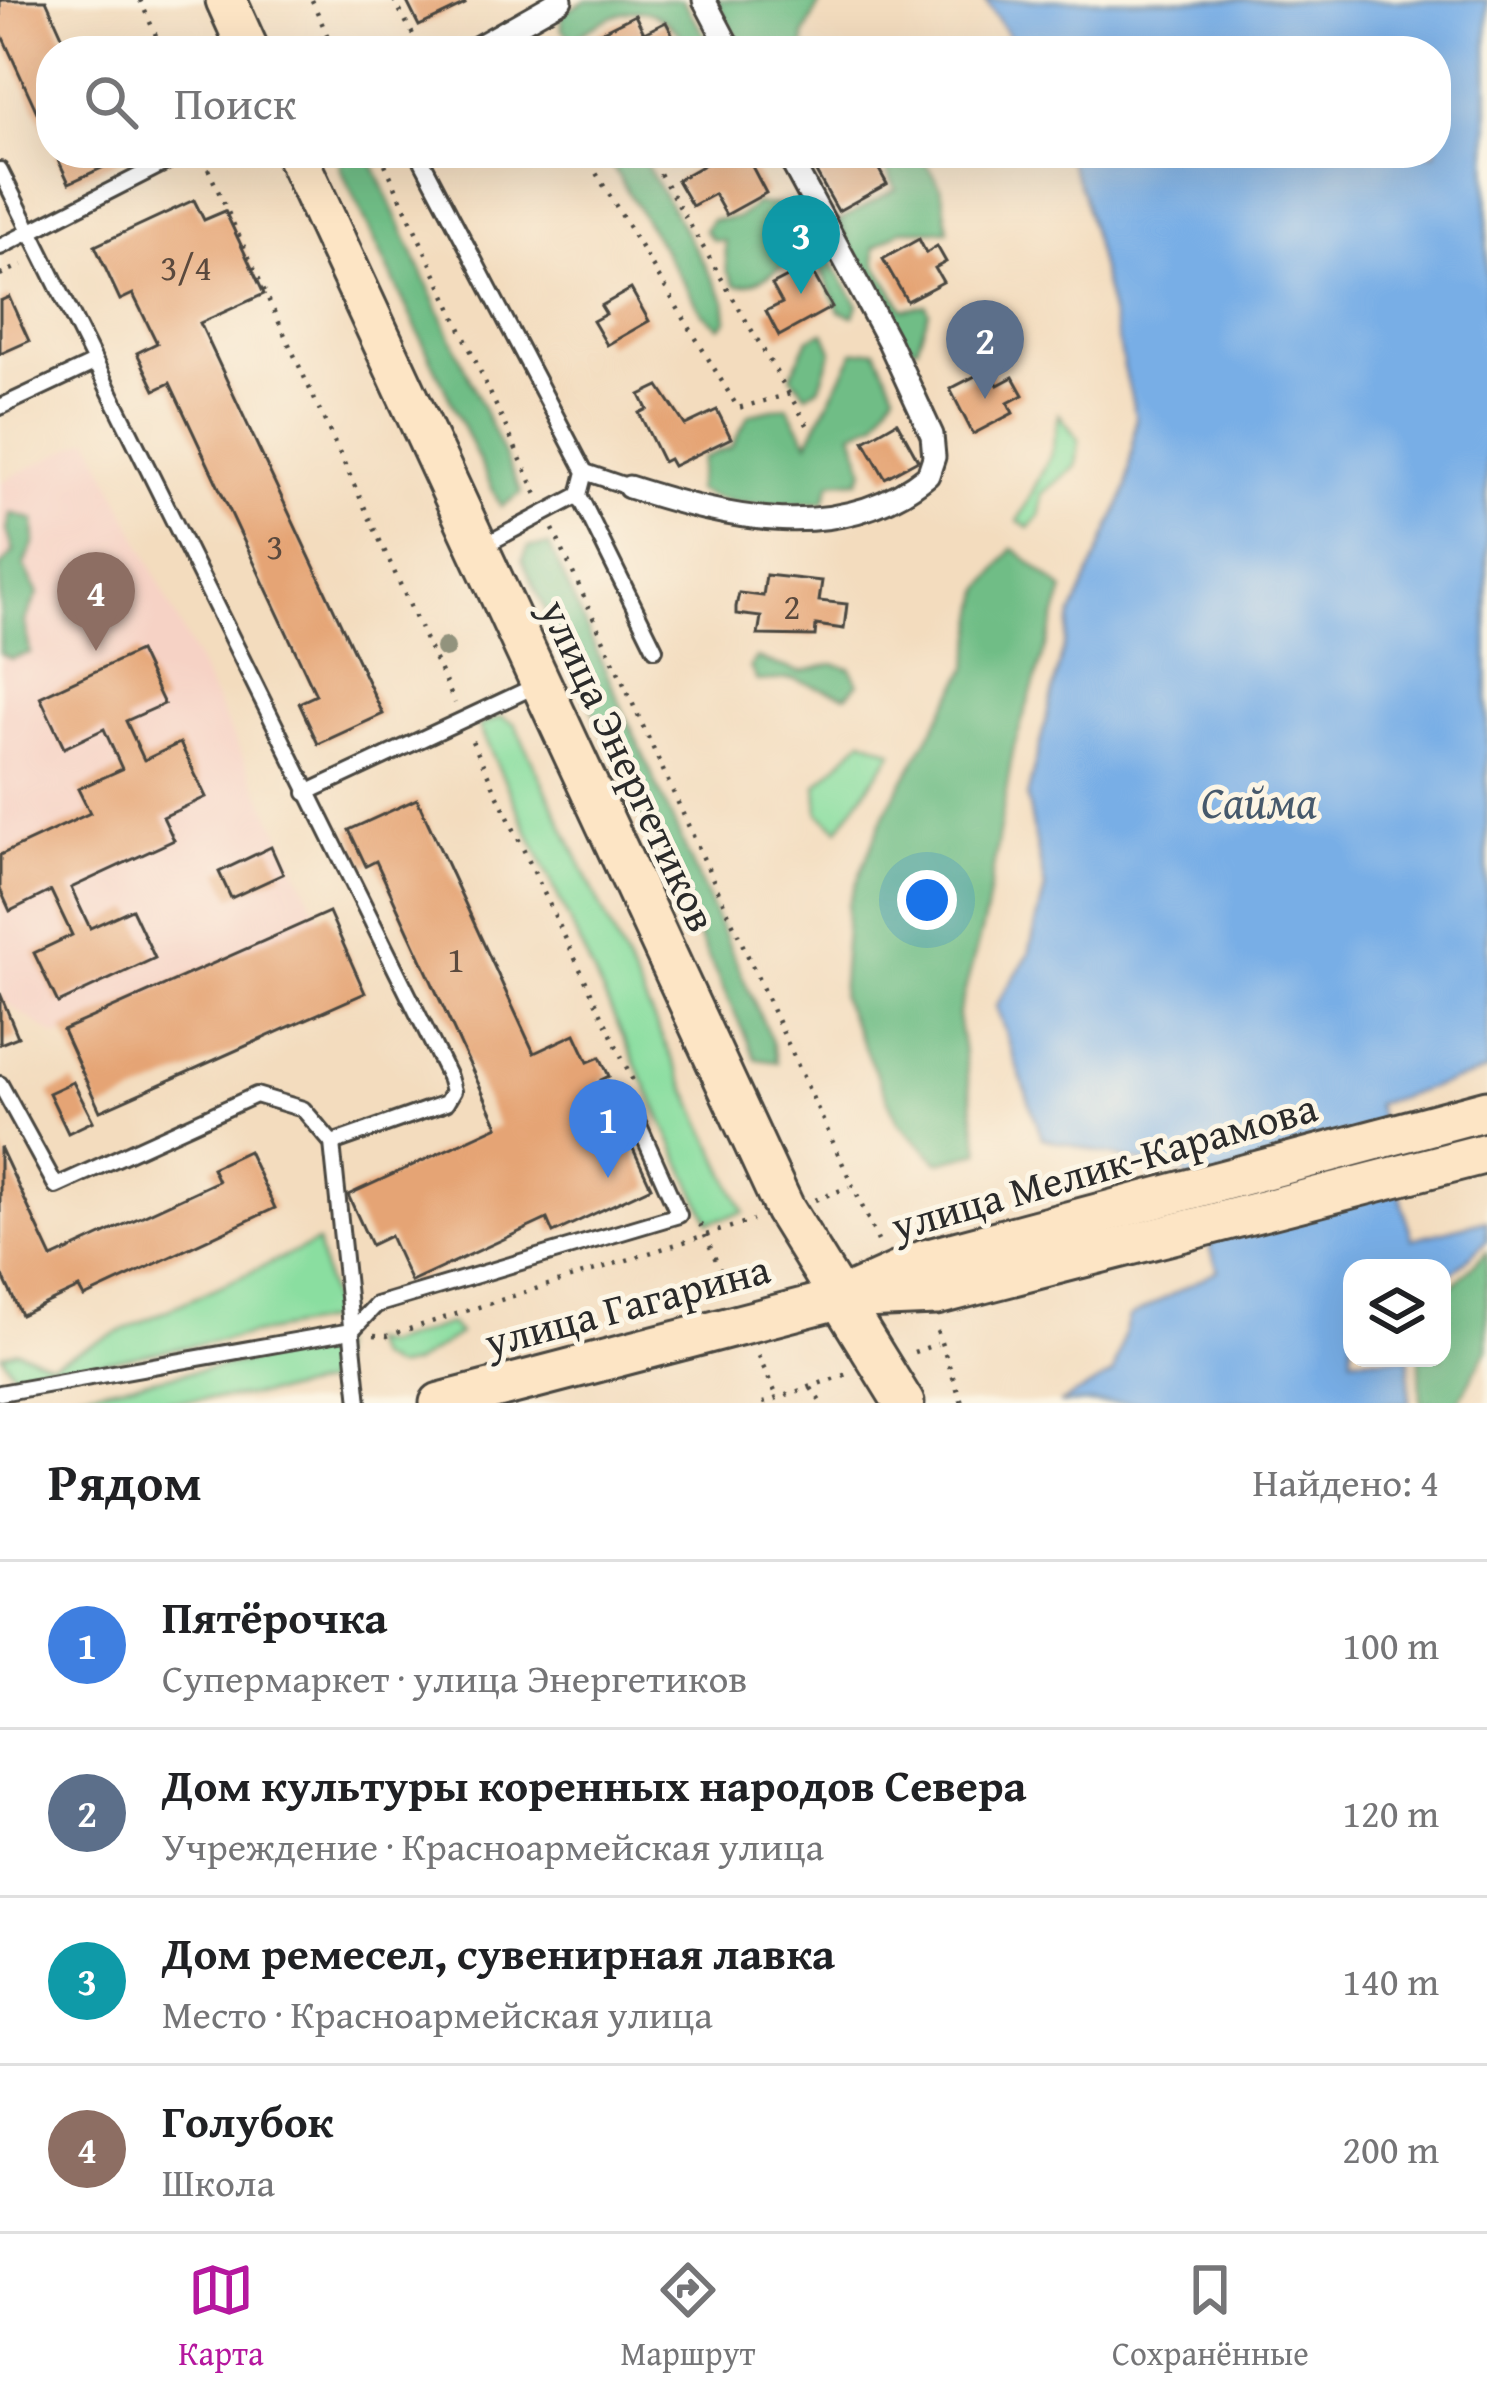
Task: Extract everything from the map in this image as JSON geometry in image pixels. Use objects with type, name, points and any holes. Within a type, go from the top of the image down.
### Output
[{"type":"main road","points":[[226,0],[242,36]]},
{"type":"main road","name":"улица Энергетиков","points":[[303,168],[537,685],[785,1210],[904,1403]]},
{"type":"main road","name":"улица Мелик-Карамова","points":[[931,1277],[1487,1110]]},
{"type":"main road","name":"улица Мелик-Карамова","points":[[838,1300],[1487,1153]]},
{"type":"main road","name":"улица Гагарина","points":[[440,1403],[838,1300]]},
{"type":"street","points":[[497,36],[561,0]]},
{"type":"street","points":[[704,0],[723,36]]},
{"type":"street","points":[[629,487],[746,520],[819,518],[862,512],[928,475],[934,457],[932,435],[889,342],[795,168]]},
{"type":"lane","points":[[0,247],[155,168]]},
{"type":"lane","points":[[426,168],[585,472],[579,495],[656,649]]},
{"type":"lane","points":[[0,170],[453,1091],[446,1103],[332,1143]]},
{"type":"lane","points":[[0,407],[94,363]]},
{"type":"lane","points":[[585,472],[629,487]]},
{"type":"lane","points":[[476,550],[579,495]]},
{"type":"lane","points":[[306,794],[537,685]]},
{"type":"lane","points":[[0,1084],[56,1186],[256,1095],[303,1109],[332,1143],[359,1403]]},
{"type":"lane","points":[[0,1393],[351,1331],[376,1305],[679,1215],[630,1105]]},
{"type":"path","points":[[140,0],[156,36]]},
{"type":"path","points":[[312,0],[328,36]]},
{"type":"path","points":[[394,0],[414,36]]},
{"type":"path","points":[[208,168],[634,1084]]},
{"type":"path","points":[[387,168],[874,1243]]},
{"type":"path","points":[[593,168],[738,408],[790,394]]},
{"type":"path","points":[[656,168],[809,428]]},
{"type":"path","points":[[351,1331],[387,1336],[849,1187]]},
{"type":"path","points":[[695,1213],[778,1398]]},
{"type":"path","points":[[938,1344],[962,1403]]},
{"type":"path","points":[[810,1387],[821,1403]]},
{"type":"shaded area","points":[[90,438],[319,916],[57,1037],[3,1001],[0,993],[0,482]]},
{"type":"green space","points":[[587,0],[682,0],[705,36],[682,36],[654,14],[641,11],[612,17],[571,36],[562,30],[562,13]]},
{"type":"green space","points":[[716,0],[821,0],[804,36],[736,36]]},
{"type":"green space","points":[[340,168],[375,168],[521,493],[501,507]]},
{"type":"green space","points":[[613,168],[648,168],[725,300],[727,320],[720,327],[703,314]]},
{"type":"green space","points":[[886,168],[928,168],[945,206],[948,230],[901,230],[874,248],[876,264],[904,309],[926,305],[929,312],[917,347],[902,343],[834,224],[896,189]]},
{"type":"green space","points":[[756,204],[781,205],[777,221],[788,235],[810,230],[858,305],[854,316],[839,311],[819,265],[806,261],[736,285],[727,271],[725,241],[713,240],[704,230],[712,220],[738,218]]},
{"type":"green space","points":[[824,332],[832,351],[820,386],[807,395],[791,376],[808,339]]},
{"type":"green space","points":[[876,350],[895,391],[876,422],[853,432],[864,470],[859,480],[831,482],[824,502],[809,503],[742,503],[696,490],[702,458],[731,447],[750,414],[787,406],[808,442],[854,352]]},
{"type":"green space","points":[[1059,414],[1079,440],[1076,466],[1042,494],[1040,515],[1029,528],[1018,521],[1051,454]]},
{"type":"green space","points":[[11,513],[34,520],[35,542],[24,565],[38,594],[25,621],[30,653],[11,659],[0,653],[0,567],[14,552],[7,530]]},
{"type":"green space","points":[[549,545],[777,1062],[756,1059],[522,560],[529,547]]},
{"type":"green space","points":[[1013,548],[1064,590],[1013,750],[985,917],[958,1016],[980,1152],[938,1162],[898,1122],[841,997],[848,904],[885,813],[968,668],[982,590]]},
{"type":"green space","points":[[756,658],[800,672],[833,664],[850,668],[858,683],[846,696],[793,679],[757,681],[750,667]]},
{"type":"green space","points":[[501,717],[515,724],[744,1212],[709,1222],[479,726]]},
{"type":"green space","points":[[863,739],[893,752],[838,829],[819,813],[817,785]]},
{"type":"green space","points":[[317,1242],[335,1319],[16,1378],[2,1355],[17,1350],[51,1363]]},
{"type":"green space","points":[[1487,1251],[1487,1349],[1458,1403],[1421,1403],[1420,1367],[1451,1367],[1451,1287]]},
{"type":"green space","points":[[450,1324],[459,1334],[413,1364],[394,1368],[376,1358],[368,1342],[384,1345]]},
{"type":"green space","points":[[337,1345],[336,1379],[308,1387],[186,1400],[24,1403]]},
{"type":"water","name":"Сайма","points":[[985,0],[1487,0],[1487,1071],[1376,1104],[1412,1239],[1487,1220],[1487,1240],[1451,1274],[1451,1259],[1343,1259],[1343,1367],[1409,1367],[1409,1403],[1059,1403],[1113,1374],[1129,1317],[1218,1270],[1185,1173],[1042,1138],[996,1006],[1029,954],[1045,888],[1027,797],[1071,617],[1127,488],[1136,418],[1083,194],[1072,168],[1451,168],[1451,36],[1009,36]]},
{"type":"building","points":[[0,0],[46,0],[62,36],[36,36],[36,110],[0,31]]},
{"type":"building","points":[[406,0],[463,0],[465,4],[419,26]]},
{"type":"building","points":[[635,15],[644,33],[666,22],[673,36],[598,36]]},
{"type":"building","points":[[62,168],[102,168],[69,183]]},
{"type":"building","points":[[698,168],[753,168],[766,193],[726,215],[714,194],[692,206],[677,180]]},
{"type":"building","points":[[878,168],[887,184],[838,211],[816,172]]},
{"type":"building","points":[[194,200],[204,220],[225,211],[264,294],[200,323],[383,714],[318,744],[299,703],[316,695],[170,383],[155,390],[137,353],[157,343],[133,294],[120,300],[95,246]]},
{"type":"building","points":[[919,239],[926,253],[937,246],[946,262],[935,268],[943,282],[907,301],[883,259]]},
{"type":"building","points":[[809,266],[832,307],[779,336],[766,311],[782,303],[772,285]]},
{"type":"building","points":[[631,289],[649,321],[607,345],[593,321],[606,314],[601,306]]},
{"type":"building","points":[[9,297],[29,341],[0,354],[0,301]]},
{"type":"building","points":[[989,369],[998,385],[1013,377],[1023,395],[1008,403],[1013,413],[973,434],[950,389]]},
{"type":"building","points":[[659,386],[685,425],[717,410],[731,438],[673,466],[669,459],[663,462],[639,413],[647,409],[640,395]]},
{"type":"building","points":[[897,422],[918,460],[885,478],[864,441]]},
{"type":"building","points":[[766,575],[822,581],[819,601],[847,604],[844,629],[816,625],[815,636],[758,635],[761,617],[736,614],[736,607],[739,593],[763,596]]},
{"type":"building","points":[[139,651],[164,704],[126,721],[144,760],[180,743],[206,797],[163,817],[174,840],[71,888],[90,928],[132,909],[155,958],[58,1003],[34,953],[72,935],[51,891],[10,911],[0,889],[0,855],[90,813],[78,789],[122,769],[104,729],[64,748],[40,697]]},
{"type":"building","points":[[417,799],[534,1053],[575,1034],[588,1062],[600,1057],[609,1076],[601,1080],[651,1187],[553,1233],[547,1219],[411,1282],[390,1236],[371,1245],[348,1195],[498,1126],[376,861],[366,866],[349,830]]},
{"type":"building","points":[[271,847],[283,874],[231,898],[219,872]]},
{"type":"building","points":[[329,912],[365,993],[100,1111],[63,1030]]},
{"type":"building","points":[[0,993],[18,1037],[0,1044]]},
{"type":"building","points":[[73,1082],[93,1121],[68,1133],[49,1093]]},
{"type":"building","points":[[0,1147],[52,1258],[218,1181],[212,1168],[248,1151],[275,1208],[84,1297],[79,1288],[21,1315],[0,1270]]},
{"type":"place","name":"Дом ремесел, сувенирная лавка","points":[[801,294]]},
{"type":"place","name":"Дом культуры коренных народов Севера","points":[[985,399]]},
{"type":"place","name":"Голубок","points":[[96,651]]},
{"type":"place","name":"Пятёрочка","points":[[608,1178]]}]
